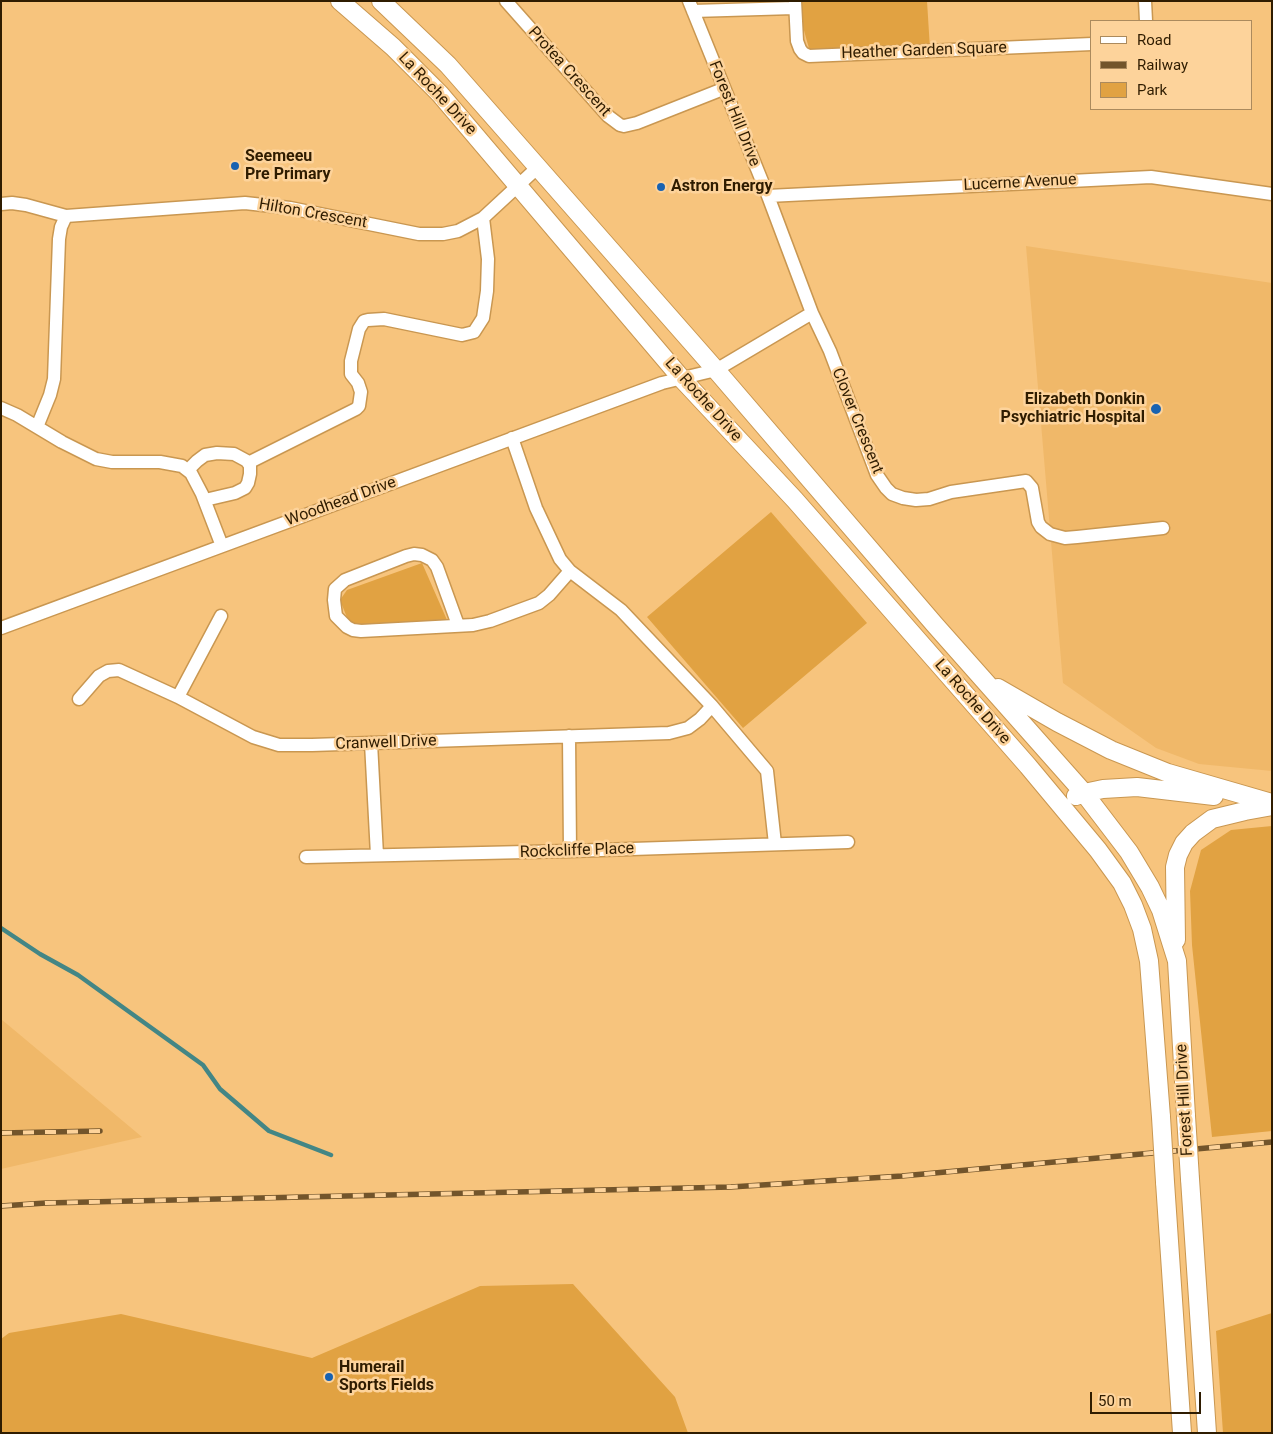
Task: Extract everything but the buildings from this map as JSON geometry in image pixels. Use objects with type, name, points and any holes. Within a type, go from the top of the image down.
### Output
[{"type":"street","name":"La Roche Drive","points":[[340,1],[394,47],[440,94],[682,379],[794,500],[1060,804]]},
{"type":"street","name":"La Roche Drive","points":[[381,1],[448,65],[716,370],[935,625],[1084,793]]},
{"type":"street","name":"Protea Crescent","points":[[506,1],[608,116],[620,125],[637,124],[723,88]]},
{"type":"street","points":[[1145,1],[1146,20]]},
{"type":"street","name":"Heather Garden Square","points":[[691,6],[795,5],[800,49],[803,53],[810,56],[1090,44]]},
{"type":"street","name":"Forest Hill Drive","points":[[691,6],[768,196],[812,313]]},
{"type":"street","name":"Hilton Crescent","points":[[1,204],[12,203],[66,216],[245,202],[290,208],[419,234],[458,231],[483,218],[537,168]]},
{"type":"street","name":"Lucerne Avenue","points":[[768,196],[1150,177],[1272,194]]},
{"type":"street","points":[[38,427],[54,379],[58,239],[66,216]]},
{"type":"street","points":[[248,464],[356,410],[361,392],[352,374],[351,360],[359,329],[364,321],[384,319],[462,335],[474,332],[483,318],[487,291],[488,259],[483,218]]},
{"type":"street","points":[[682,379],[716,370],[812,313]]},
{"type":"street","name":"Clover Crescent","points":[[812,313],[830,351],[877,475],[892,494],[903,498],[922,500],[951,492],[1026,481],[1032,488],[1035,515],[1041,527],[1050,534],[1065,538],[1163,528]]},
{"type":"street","name":"Woodhead Drive","points":[[1,628],[662,383],[682,379]]},
{"type":"street","points":[[1,408],[96,459],[112,462],[172,463],[182,466],[188,470],[196,482],[205,500],[222,546]]},
{"type":"street","points":[[512,438],[536,508],[552,546],[560,559],[570,571],[621,610],[712,706],[767,771],[776,844]]},
{"type":"street","points":[[188,470],[205,455],[217,453],[241,456],[248,464],[250,474],[245,488],[235,493],[205,500]]},
{"type":"street","points":[[458,625],[437,567],[432,560],[422,555],[414,554],[345,580],[335,589],[336,616],[353,630],[473,625],[490,621],[539,603],[549,595],[570,571]]},
{"type":"street","points":[[178,697],[221,616]]},
{"type":"street","name":"Cranwell Drive","points":[[79,699],[99,676],[108,671],[119,670],[178,697],[253,737],[279,745],[678,732],[700,719],[712,706]]},
{"type":"street","points":[[985,680],[1056,722],[1111,750],[1168,773],[1272,804]]},
{"type":"street","points":[[569,736],[570,851]]},
{"type":"street","points":[[371,743],[376,855]]},
{"type":"street","points":[[1060,804],[1084,793],[1119,787],[1137,787],[1272,804]]},
{"type":"street","name":"Forest Hill Drive","points":[[1084,793],[1129,852],[1150,887],[1160,910],[1177,961],[1207,1433]]},
{"type":"street","name":"Forest Hill Drive","points":[[1060,804],[1122,883],[1142,929],[1149,961],[1182,1433]]},
{"type":"street","points":[[1177,961],[1174,879],[1178,855],[1184,843],[1193,833],[1212,820],[1272,804]]},
{"type":"street","name":"Rockcliffe Place","points":[[306,858],[848,842]]},
{"type":"shaded area","name":"Elizabeth Donkin Psychiatric Hospital","points":[[1026,246],[1272,283],[1272,771],[1199,764],[1156,748],[1063,683]]},
{"type":"shaded area","points":[[1,1019],[142,1137],[1,1169]]},
{"type":"green space","points":[[798,1],[927,1],[930,49],[810,52],[798,9]]},
{"type":"green space","points":[[771,512],[867,623],[743,728],[647,617]]},
{"type":"green space","points":[[422,563],[447,620],[350,625],[340,600],[347,590]]},
{"type":"green space","points":[[1272,826],[1272,1131],[1212,1137],[1192,945],[1190,891],[1201,850],[1231,830]]},
{"type":"green space","name":"Humerail Sports Fields","points":[[573,1284],[675,1397],[688,1433],[1,1433],[1,1339],[9,1333],[121,1314],[312,1358],[480,1286]]},
{"type":"green space","points":[[1272,1313],[1272,1433],[1223,1433],[1216,1331]]},
{"type":"waterway","points":[[1,928],[40,954],[78,975],[203,1065],[220,1089],[269,1131],[331,1155]]},
{"type":"railway","points":[[1,1133],[100,1131]]},
{"type":"railway","points":[[1,1206],[46,1203],[731,1187],[902,1176],[1272,1142]]},
{"type":"place","name":"Seemeeu Pre Primary","points":[[235,166]]},
{"type":"place","name":"Astron Energy","points":[[661,187]]},
{"type":"place","name":"Elizabeth Donkin Psychiatric Hospital","points":[[1156,409]]},
{"type":"place","name":"Humerail Sports Fields","points":[[329,1377]]}]
